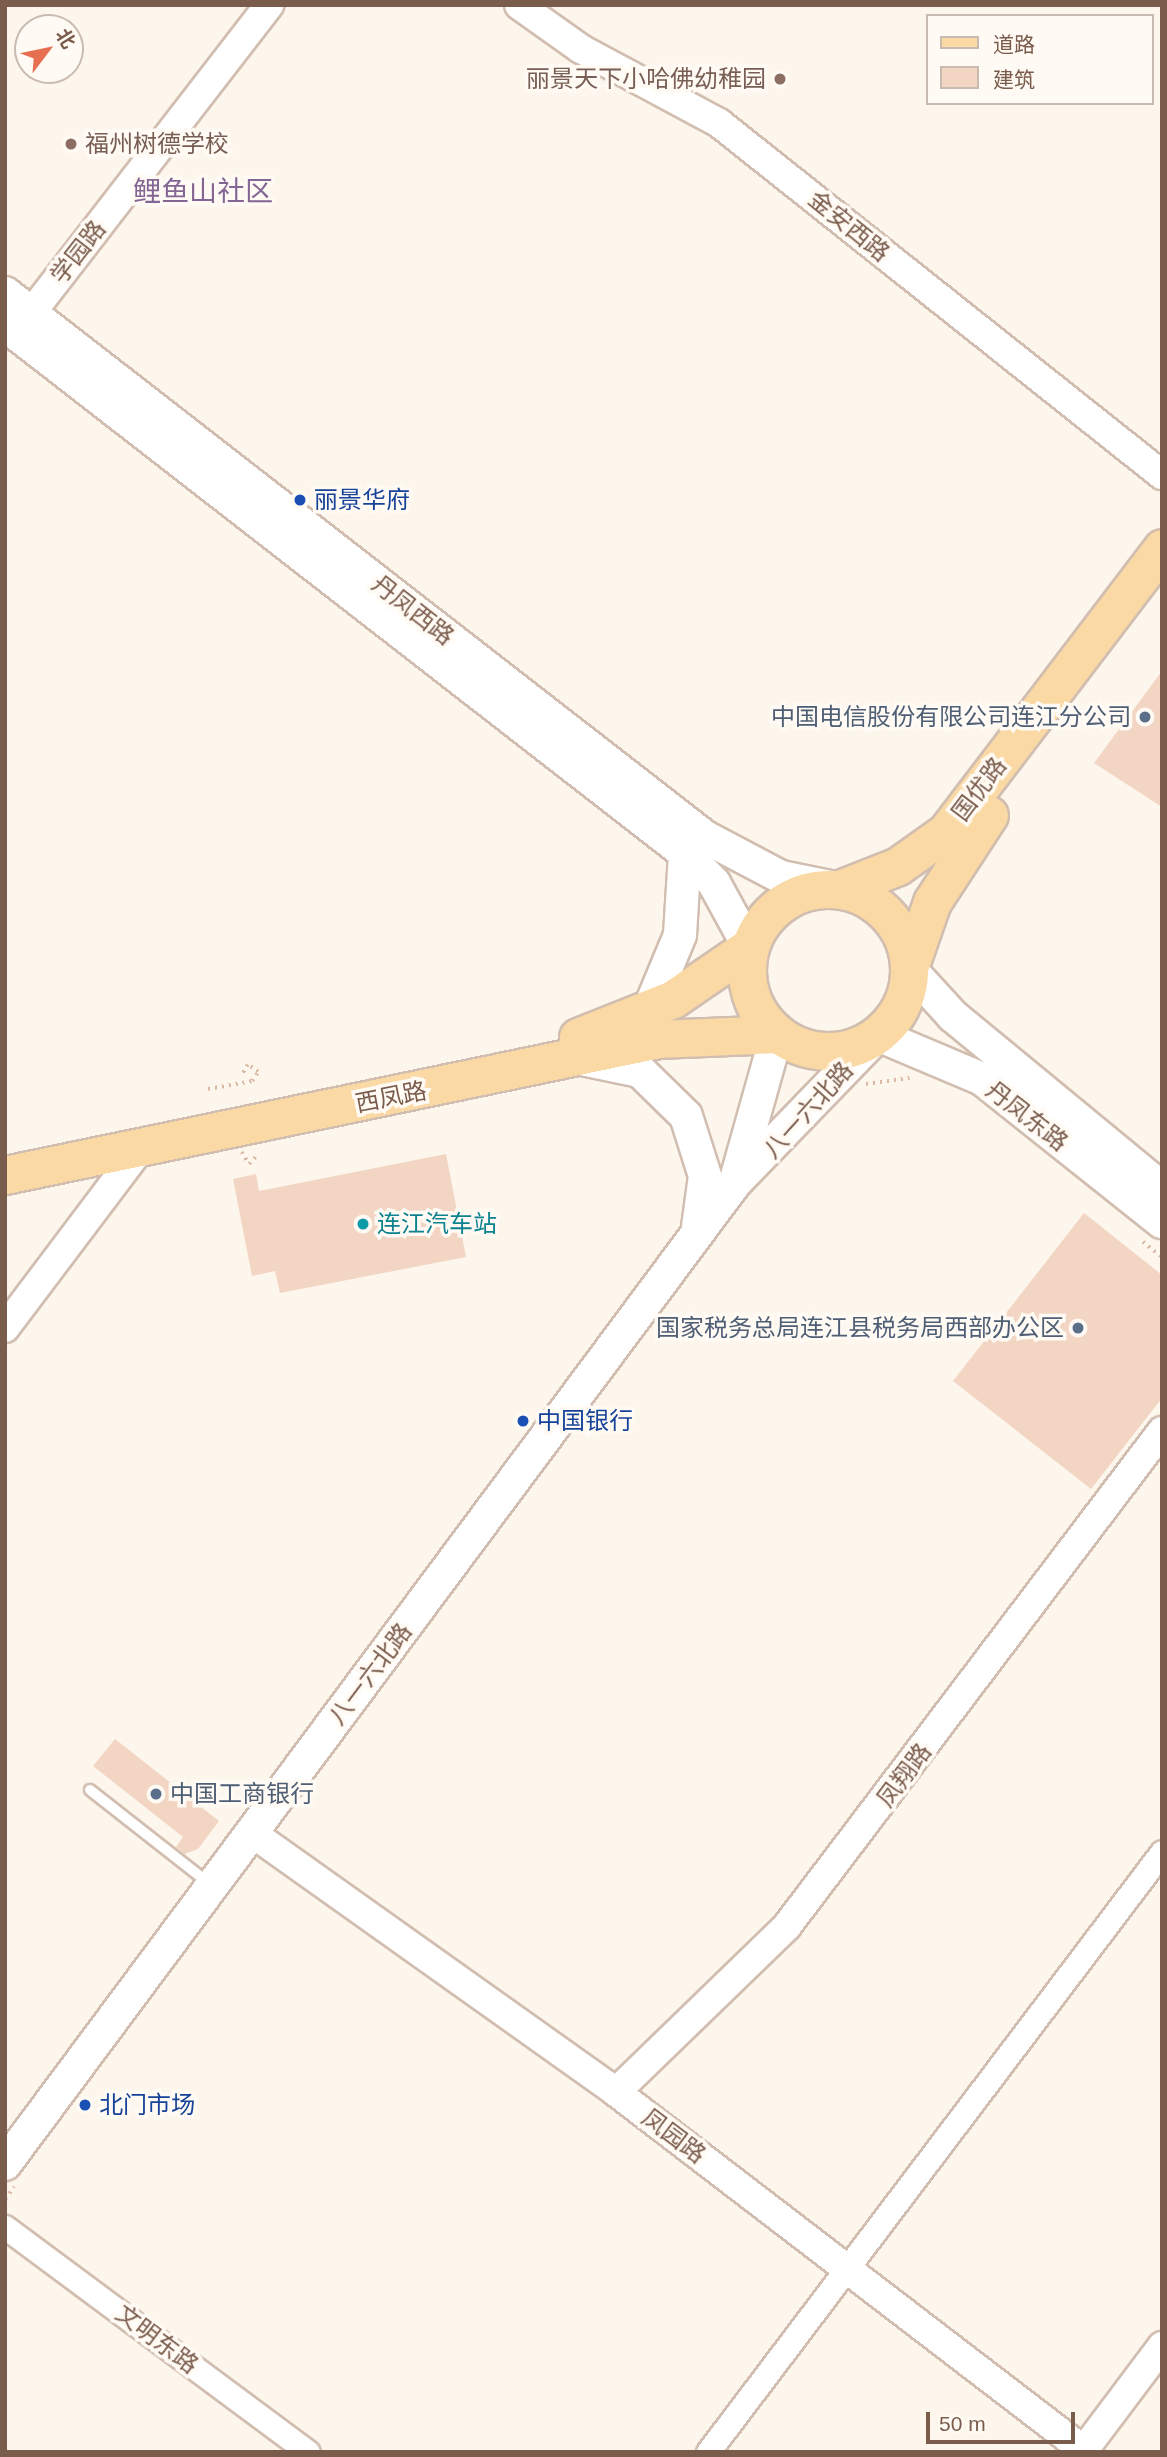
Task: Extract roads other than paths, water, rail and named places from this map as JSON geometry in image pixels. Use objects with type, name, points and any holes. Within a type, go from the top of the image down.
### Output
[{"type":"main road","name":"丹凤西路","points":[[5,293],[17,324],[685,853],[714,883],[749,947]]},
{"type":"main road","name":"丹凤西路","points":[[17,324],[705,837],[781,877],[840,889]]},
{"type":"main road","name":"国优路","points":[[840,889],[898,866],[947,832],[1162,548]]},
{"type":"main road","name":"国优路","points":[[909,968],[948,873],[1162,585]]},
{"type":"main road","points":[[648,1012],[680,935],[685,853]]},
{"type":"main road","points":[[840,889],[881,908],[906,945],[909,968],[901,1005],[878,1035],[838,1051],[806,1048],[777,1034],[747,985],[749,947],[759,925],[794,895],[840,889]]},
{"type":"main road","name":"西凤路","points":[[5,1153],[550,1044],[648,1012],[749,947]]},
{"type":"main road","name":"丹凤东路","points":[[909,968],[953,1016],[1162,1188]]},
{"type":"main road","name":"西凤路","points":[[5,1175],[582,1059],[682,1036],[777,1034]]},
{"type":"main road","name":"八一六北路","points":[[735,1183],[777,1034]]},
{"type":"main road","name":"丹凤东路","points":[[878,1035],[982,1079],[1162,1222]]},
{"type":"main road","name":"八一六北路","points":[[13,2170],[213,1886],[735,1183],[878,1035]]},
{"type":"main road","points":[[582,1059],[640,1071],[686,1116],[705,1176],[703,1214],[690,1244]]},
{"type":"street","name":"学园路","points":[[17,324],[270,5]]},
{"type":"street","name":"金安西路","points":[[519,5],[571,43],[719,122],[1162,475]]},
{"type":"street","points":[[5,1328],[142,1146]]},
{"type":"street","name":"凤翔路","points":[[616,2092],[787,1926],[1162,1431]]},
{"type":"street","name":"凤园路","points":[[252,1833],[616,2092],[1084,2451]]},
{"type":"street","points":[[708,2452],[1162,1852]]},
{"type":"street","name":"文明东路","points":[[5,2227],[308,2452]]},
{"type":"street","points":[[1084,2451],[1162,2346]]},
{"type":"lane","points":[[90,1790],[213,1886]]},
{"type":"place","name":"丽景天下小哈佛幼稚园","points":[[780,79]]},
{"type":"place","name":"福州树德学校","points":[[71,144]]},
{"type":"place","name":"丽景华府","points":[[300,500]]},
{"type":"place","name":"中国电信股份有限公司连江分公司","points":[[1145,717]]},
{"type":"place","name":"连江汽车站","points":[[363,1224]]},
{"type":"place","name":"国家税务总局连江县税务局西部办公区","points":[[1078,1328]]},
{"type":"place","name":"中国银行","points":[[523,1421]]},
{"type":"place","name":"中国工商银行","points":[[156,1794]]},
{"type":"place","name":"北门市场","points":[[85,2105]]},
{"type":"district","name":"鲤鱼山社区","points":[[203,192]]}]
